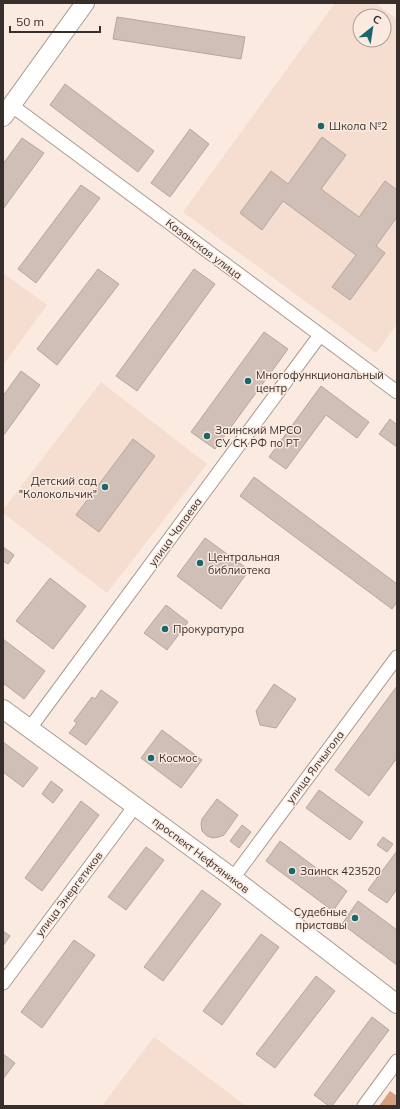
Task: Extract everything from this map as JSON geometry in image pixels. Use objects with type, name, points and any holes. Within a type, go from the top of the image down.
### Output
[{"type":"main road","points":[[7,111],[85,3]]},
{"type":"main road","name":"проспект Нефтяников","points":[[3,709],[233,878],[397,1004]]},
{"type":"street","name":"Казанская улица","points":[[7,111],[320,335],[397,392]]},
{"type":"street","name":"улица Чапаева","points":[[30,728],[320,335]]},
{"type":"street","name":"улица Ялчыгола","points":[[233,878],[397,657]]},
{"type":"street","name":"улица Энергетиков","points":[[3,983],[135,806]]},
{"type":"street","points":[[364,1106],[397,1061]]},
{"type":"shaded area","name":"Школа №2","points":[[335,3],[375,3],[382,8],[352,8],[352,48],[392,48],[392,15],[397,19],[397,324],[376,353],[183,212]]},
{"type":"shaded area","points":[[3,273],[47,305],[3,365]]},
{"type":"shaded area","name":"Детский сад \"Колокольчик\"","points":[[101,382],[207,464],[107,593],[3,513],[3,510]]},
{"type":"shaded area","points":[[154,1037],[246,1106],[102,1106]]},
{"type":"shaded area","points":[[390,1091],[397,1096],[397,1106],[379,1106]]},
{"type":"building","points":[[117,17],[245,37],[241,59],[113,39]]},
{"type":"building","points":[[65,84],[154,151],[138,172],[50,105]]},
{"type":"building","points":[[190,129],[209,144],[170,197],[151,183]]},
{"type":"building","points":[[322,137],[346,155],[321,189],[359,217],[385,181],[397,190],[397,217],[376,246],[385,253],[350,300],[332,287],[356,255],[283,201],[262,230],[240,213],[271,171],[288,184]]},
{"type":"building","points":[[22,138],[44,153],[3,209],[3,164]]},
{"type":"building","points":[[81,185],[100,198],[36,283],[18,269]]},
{"type":"building","points":[[98,269],[119,284],[57,365],[37,349]]},
{"type":"building","points":[[194,269],[215,284],[137,391],[116,376]]},
{"type":"building","points":[[264,332],[288,349],[215,449],[191,432]]},
{"type":"building","points":[[21,371],[40,385],[3,436],[3,396]]},
{"type":"building","points":[[321,386],[369,422],[357,438],[326,415],[286,469],[269,457]]},
{"type":"building","points":[[390,419],[397,425],[397,447],[379,434]]},
{"type":"building","points":[[133,439],[155,456],[99,532],[76,515]]},
{"type":"building","points":[[254,477],[397,584],[397,602],[392,609],[240,496]]},
{"type":"building","points":[[205,538],[249,570],[221,609],[177,576]]},
{"type":"building","points":[[3,547],[14,555],[8,564],[3,561]]},
{"type":"building","points":[[50,578],[86,606],[53,649],[16,621]]},
{"type":"building","points":[[166,605],[188,622],[167,650],[144,633]]},
{"type":"building","points":[[3,639],[45,671],[24,699],[3,683]]},
{"type":"building","points":[[274,684],[296,699],[276,728],[260,725],[256,711]]},
{"type":"building","points":[[397,686],[397,758],[369,796],[335,770]]},
{"type":"building","points":[[101,690],[118,702],[86,745],[69,733],[77,723],[74,721],[92,697],[95,699]]},
{"type":"building","points":[[162,730],[202,760],[181,788],[141,758]]},
{"type":"building","points":[[3,742],[38,768],[23,787],[3,772]]},
{"type":"building","points":[[51,781],[63,790],[53,803],[42,794]]},
{"type":"building","points":[[319,790],[363,822],[350,840],[306,808]]},
{"type":"building","points":[[217,799],[238,815],[224,835],[213,838],[207,836],[202,831],[201,824],[202,819]]},
{"type":"building","points":[[81,801],[99,815],[42,891],[25,878]]},
{"type":"building","points":[[242,825],[251,832],[239,848],[230,841]]},
{"type":"building","points":[[383,837],[393,844],[387,852],[377,845]]},
{"type":"building","points":[[280,841],[347,891],[333,911],[266,861]]},
{"type":"building","points":[[146,847],[164,860],[126,910],[108,897]]},
{"type":"building","points":[[397,851],[397,889],[387,903],[368,890]]},
{"type":"building","points":[[202,890],[221,904],[163,981],[144,967]]},
{"type":"building","points":[[358,901],[397,930],[397,965],[342,924]]},
{"type":"building","points":[[3,931],[10,936],[3,946]]},
{"type":"building","points":[[261,934],[279,947],[222,1025],[203,1011]]},
{"type":"building","points":[[74,940],[95,955],[42,1028],[21,1012]]},
{"type":"building","points":[[316,976],[335,991],[275,1068],[256,1054]]},
{"type":"building","points":[[372,1017],[389,1030],[332,1106],[329,1106],[314,1095]]},
{"type":"building","points":[[3,1054],[15,1063],[3,1079]]},
{"type":"place","name":"Школа №2","points":[[321,126]]},
{"type":"place","name":"Многофункциональный центр","points":[[248,381]]},
{"type":"place","name":"Заинский МРСО СУ СК РФ по РТ","points":[[207,436]]},
{"type":"place","name":"Детский сад \"Колокольчик\"","points":[[105,487]]},
{"type":"place","name":"Центральная библиотека","points":[[200,563]]},
{"type":"place","name":"Прокуратура","points":[[165,629]]},
{"type":"place","name":"Космос","points":[[151,758]]},
{"type":"place","name":"Заинск 423520","points":[[292,871]]},
{"type":"place","name":"Судебные приставы","points":[[355,918]]}]
